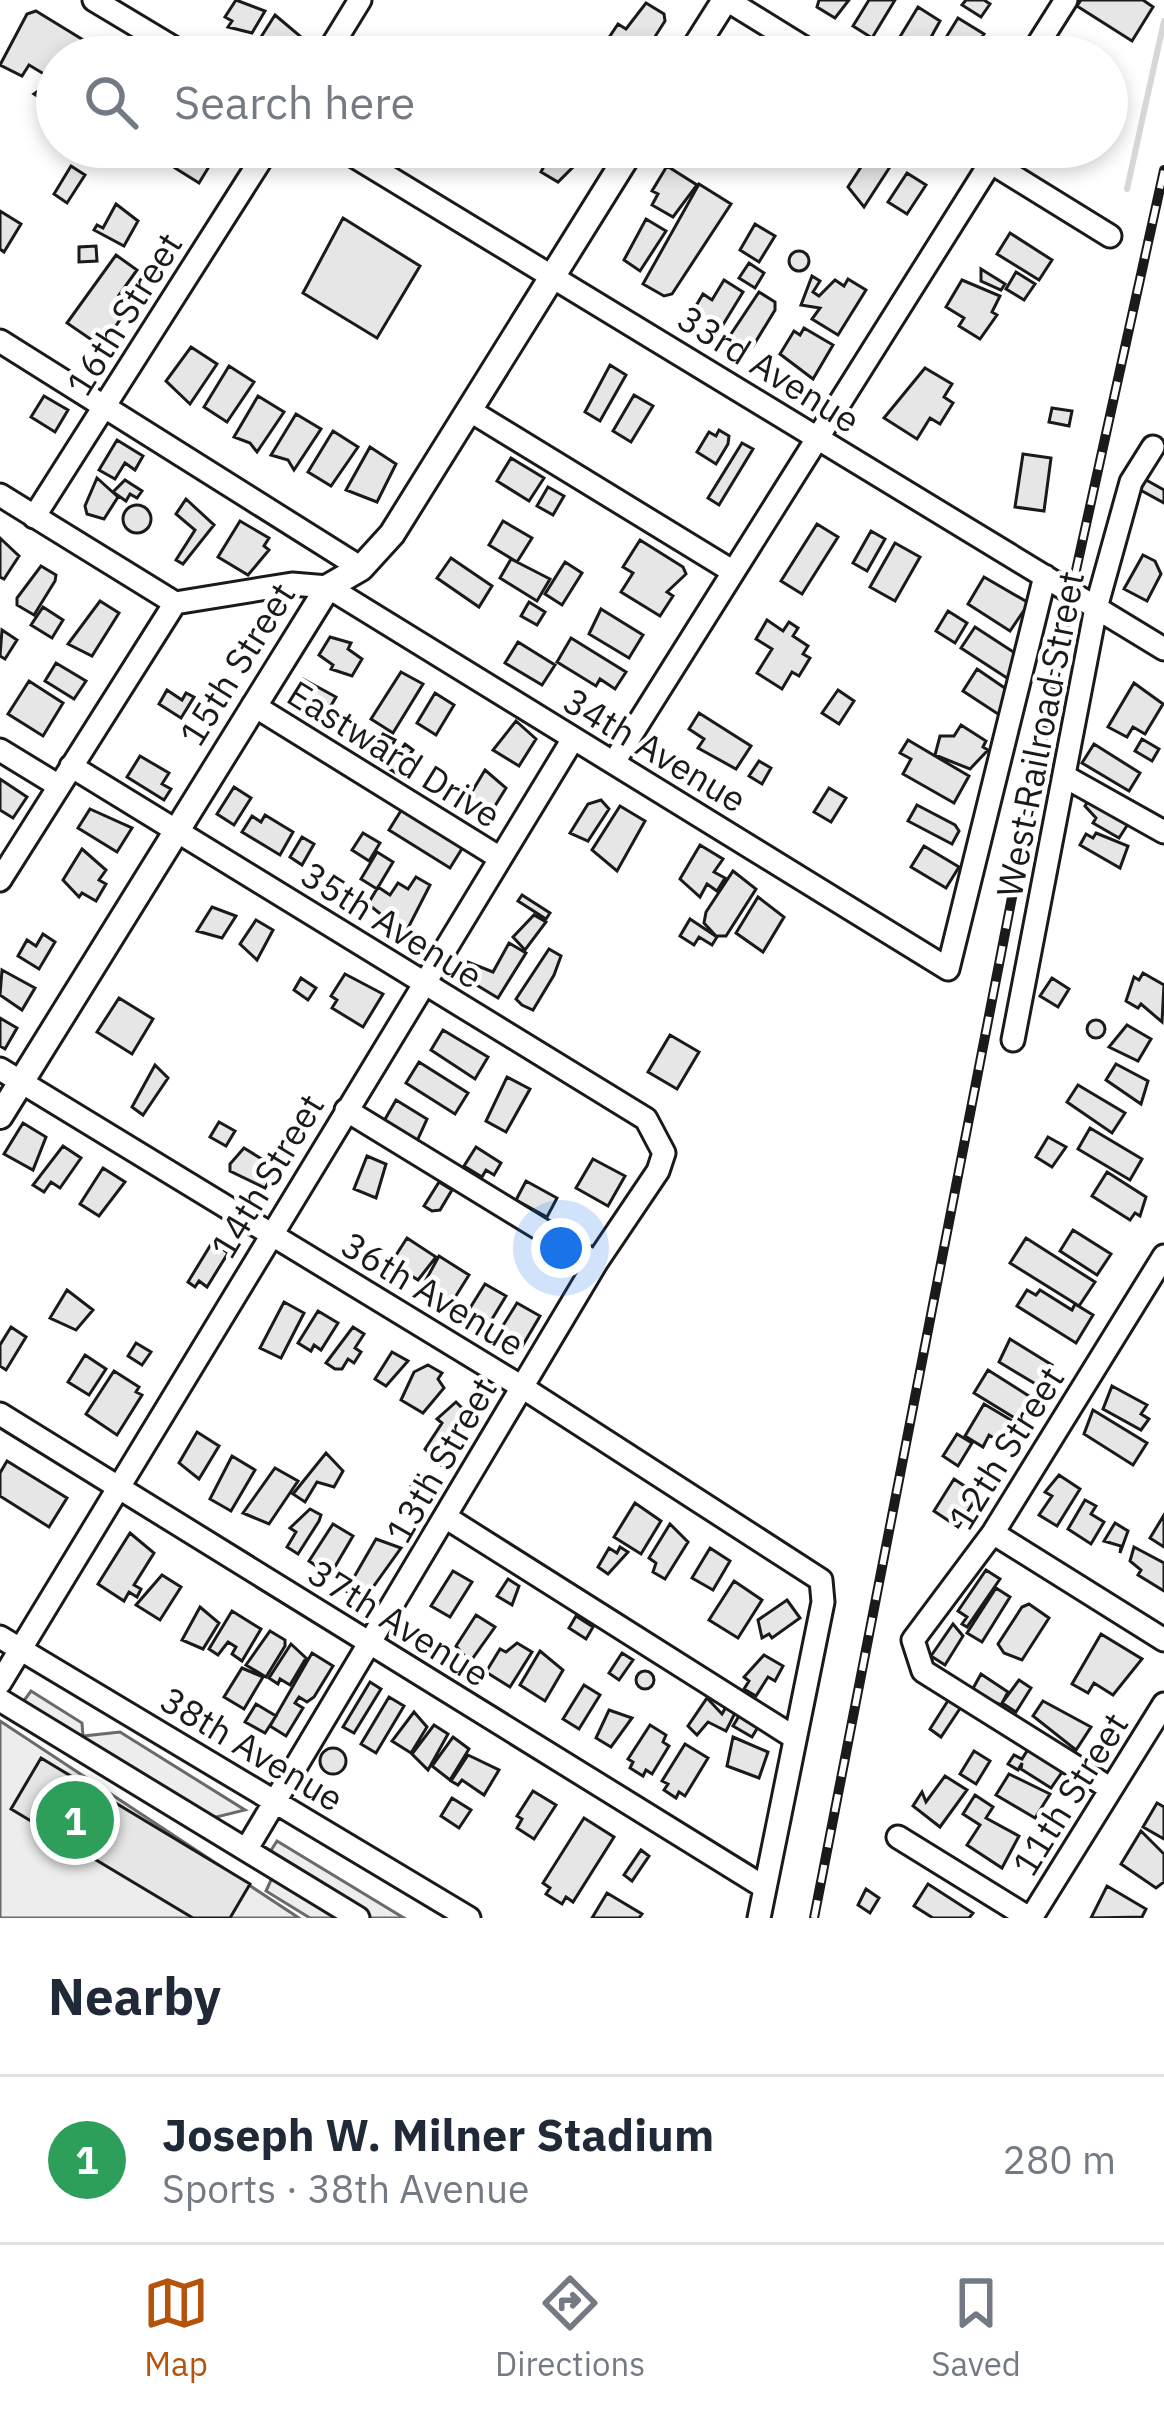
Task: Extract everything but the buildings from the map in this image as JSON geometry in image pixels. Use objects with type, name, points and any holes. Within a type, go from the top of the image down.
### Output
[{"type":"main road","points":[[703,36],[726,0]]},
{"type":"main road","name":"15th Street","points":[[0,1116],[10,1075],[176,830],[328,587],[361,568],[392,535],[620,168]]},
{"type":"street","points":[[94,0],[154,36]]},
{"type":"street","points":[[338,36],[360,0]]},
{"type":"street","points":[[726,0],[785,36]]},
{"type":"street","points":[[1043,36],[1066,0]]},
{"type":"street","name":"16th Street","points":[[34,517],[255,168]]},
{"type":"street","name":"33rd Avenue","points":[[374,168],[1164,649]]},
{"type":"street","points":[[614,762],[981,168]]},
{"type":"street","points":[[1008,168],[1110,236]]},
{"type":"street","points":[[0,341],[361,568]]},
{"type":"street","points":[[469,410],[732,571]]},
{"type":"street","name":"West Railroad Street","points":[[1013,1040],[1096,608],[1131,482],[1154,454]]},
{"type":"street","points":[[0,495],[175,603],[292,584],[328,587]]},
{"type":"street","name":"West Railroad Street","points":[[948,969],[1045,576]]},
{"type":"street","name":"34th Avenue","points":[[328,587],[948,969]]},
{"type":"street","points":[[0,880],[175,603]]},
{"type":"street","name":"Eastward Drive","points":[[254,705],[500,858]]},
{"type":"street","name":"14th Street","points":[[0,1683],[9,1643],[117,1486],[573,739]]},
{"type":"street","points":[[0,749],[59,786]]},
{"type":"street","name":"35th Avenue","points":[[71,766],[646,1119],[664,1153]]},
{"type":"street","points":[[1064,776],[1164,832]]},
{"type":"street","name":"36th Avenue","points":[[10,1075],[522,1387],[814,1574],[823,1586],[795,1738]]},
{"type":"street","points":[[346,1110],[596,1263]]},
{"type":"street","name":"13th Street","points":[[246,1850],[596,1263],[658,1171],[664,1153]]},
{"type":"street","name":"12th Street","points":[[1111,1789],[923,1671],[913,1640],[993,1534],[1164,1256]]},
{"type":"street","name":"37th Avenue","points":[[0,1414],[764,1887]]},
{"type":"street","points":[[447,1518],[795,1738],[759,1918]]},
{"type":"street","points":[[993,1534],[1164,1640]]},
{"type":"street","name":"38th Avenue","points":[[9,1643],[469,1918]]},
{"type":"street","points":[[0,1700],[358,1918]]},
{"type":"street","name":"11th Street","points":[[1030,1918],[1164,1704]]},
{"type":"street","points":[[898,1837],[1030,1918]]},
{"type":"shaded area","points":[[31,1691],[82,1723],[83,1736],[120,1732],[245,1810],[212,1818],[270,1852],[277,1841],[404,1918],[310,1918],[266,1891],[272,1878],[0,1713],[0,1695],[23,1702]]},
{"type":"shaded area","points":[[0,1721],[299,1918],[0,1918]]},
{"type":"waterway","points":[[1127,189],[1164,21]]},
{"type":"railway","points":[[814,1918],[1071,593],[1164,170]]},
{"type":"place","name":"Joseph W. Milner Stadium","points":[[75,1820]]}]
